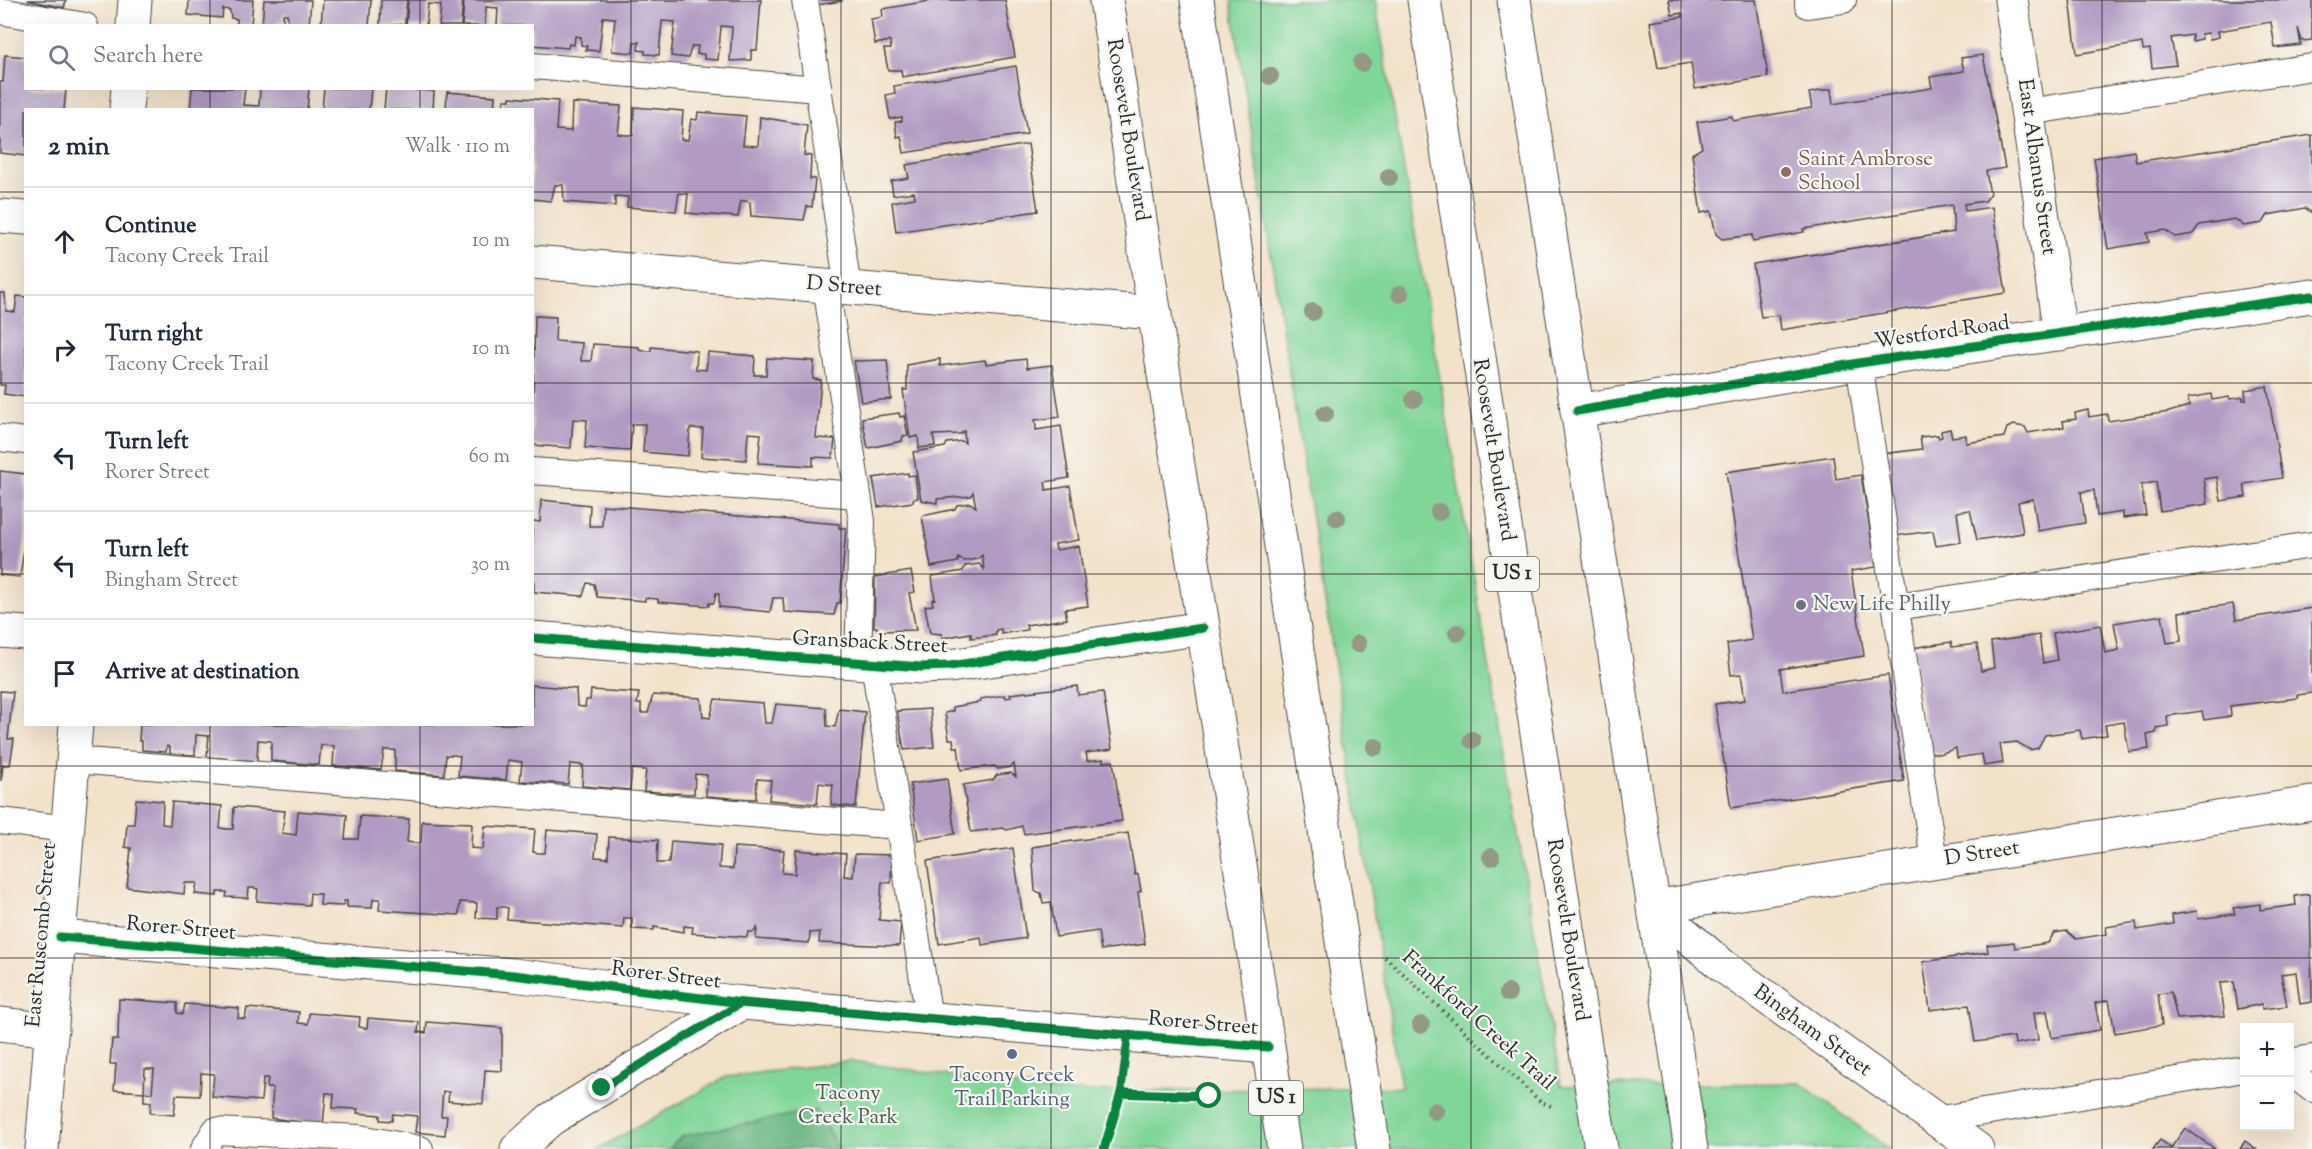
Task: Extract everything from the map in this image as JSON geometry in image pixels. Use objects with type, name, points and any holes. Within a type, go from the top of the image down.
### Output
[{"type":"main road","points":[[133,24],[135,0]]},
{"type":"main road","name":"Roosevelt Boulevard","points":[[1107,0],[1284,1149]]},
{"type":"main road","points":[[1197,0],[1374,1149]]},
{"type":"main road","name":"Roosevelt Boulevard","points":[[1424,0],[1601,1149]]},
{"type":"main road","points":[[1514,0],[1690,1149]]},
{"type":"main road","name":"East Albanus Street","points":[[2011,0],[2061,334]]},
{"type":"main road","points":[[126,108],[128,90]]},
{"type":"main road","points":[[0,216],[24,218]]},
{"type":"main road","name":"D Street","points":[[534,262],[1155,313]]},
{"type":"main road","name":"Westford Road","points":[[1577,411],[1859,363],[2312,296]]},
{"type":"main road","name":"Gransback Street","points":[[534,638],[950,666],[1203,628]]},
{"type":"main road","points":[[0,631],[24,633]]},
{"type":"main road","name":"East Ruscomb Street","points":[[42,1149],[76,726]]},
{"type":"main road","name":"D Street","points":[[1653,907],[2312,803]]},
{"type":"main road","name":"Bingham Street","points":[[1653,907],[1731,972],[1977,1149]]},
{"type":"main road","name":"Rorer Street","points":[[60,937],[513,975],[741,1003],[1268,1047]]},
{"type":"main road","points":[[517,1149],[551,1119],[741,1003]]},
{"type":"main road","points":[[0,1024],[52,1030]]},
{"type":"lane","points":[[805,0],[819,89],[862,521],[866,662],[899,826],[929,1019]]},
{"type":"lane","points":[[1808,0],[1808,5],[1843,0]]},
{"type":"lane","points":[[0,11],[73,24]]},
{"type":"lane","points":[[534,66],[819,89]]},
{"type":"lane","points":[[2028,112],[2312,67]]},
{"type":"lane","points":[[1859,363],[1934,861]]},
{"type":"lane","points":[[0,438],[24,441]]},
{"type":"lane","points":[[534,471],[858,495]]},
{"type":"lane","points":[[1896,608],[2312,545]]},
{"type":"lane","points":[[74,760],[899,826]]},
{"type":"lane","points":[[0,821],[68,829]]},
{"type":"lane","points":[[2294,1061],[2312,1058]]},
{"type":"lane","points":[[1935,1120],[2240,1070]]},
{"type":"lane","points":[[2294,1076],[2312,1089]]},
{"type":"lane","points":[[204,1149],[215,1131],[359,1138],[420,1149]]},
{"type":"green space","name":"Tacony Creek Park","points":[[1231,0],[1375,0],[1561,1086],[1800,1083],[1889,1149],[598,1149],[726,1077],[852,1061],[1057,1092],[1401,1087]]},
{"type":"green space","points":[[816,1110],[839,1149],[669,1149],[682,1136]]},
{"type":"building","points":[[27,0],[66,0],[64,8]]},
{"type":"building","points":[[189,0],[253,0],[251,24],[237,24],[237,19],[231,18],[230,10],[223,9],[222,18],[188,15]]},
{"type":"building","points":[[264,0],[311,0],[309,24],[289,23],[287,14],[283,14],[283,22],[262,24]]},
{"type":"building","points":[[323,0],[371,0],[369,24],[321,24]]},
{"type":"building","points":[[381,0],[407,0],[405,24],[380,24]]},
{"type":"building","points":[[408,0],[463,0],[461,24],[439,24],[441,5],[428,4],[426,24],[406,24]]},
{"type":"building","points":[[464,0],[761,0],[757,50],[751,50],[751,60],[730,61],[732,27],[721,26],[718,60],[704,59],[704,54],[697,54],[698,46],[692,46],[688,58],[671,56],[675,22],[662,21],[659,55],[645,54],[645,51],[638,50],[639,42],[634,42],[633,53],[612,51],[615,18],[603,17],[599,51],[586,50],[587,46],[581,45],[581,37],[575,36],[574,45],[569,44],[568,48],[534,45],[534,24],[497,24],[498,8],[486,7],[485,24],[462,24]]},
{"type":"building","points":[[816,0],[841,0],[842,1],[817,5]]},
{"type":"building","points":[[935,0],[1005,0],[1015,57],[902,77],[901,70],[888,70],[884,49],[891,49],[890,41],[875,44],[871,19],[883,17],[882,9]]},
{"type":"building","points":[[1669,0],[1756,0],[1768,77],[1695,89],[1691,63],[1658,68],[1650,22],[1683,17],[1682,13],[1672,15]]},
{"type":"building","points":[[2070,0],[2312,0],[2312,40],[2302,41],[2298,28],[2301,45],[2275,48],[2271,22],[2218,31],[2219,37],[2210,39],[2209,33],[2201,34],[2202,39],[2192,41],[2192,35],[2171,38],[2176,65],[2152,68],[2150,49],[2143,50],[2142,43],[2077,54]]},
{"type":"building","points":[[5,55],[24,57],[24,90],[66,90],[64,108],[24,108],[24,156],[0,153],[0,82],[3,82]]},
{"type":"building","points":[[1983,55],[2005,168],[1986,171],[1990,195],[1985,201],[1964,204],[1965,211],[1992,207],[2006,293],[1781,330],[1779,315],[1761,317],[1753,264],[1954,232],[1952,205],[1803,229],[1804,232],[1753,241],[1752,235],[1722,239],[1716,234],[1711,211],[1701,213],[1692,154],[1702,148],[1697,122],[1732,116],[1733,121],[1812,108],[1809,93],[1831,89],[1833,104],[1932,88],[1930,77],[1964,71],[1961,58]]},
{"type":"building","points":[[1016,66],[1027,134],[904,153],[901,136],[897,137],[895,122],[902,121],[902,117],[890,119],[886,95],[895,93],[894,86]]},
{"type":"building","points":[[192,90],[245,90],[243,105],[259,106],[260,90],[309,90],[307,108],[190,108]]},
{"type":"building","points":[[324,90],[371,90],[369,108],[322,108]]},
{"type":"building","points":[[386,90],[434,91],[433,108],[384,108]]},
{"type":"building","points":[[447,92],[495,96],[494,108],[446,108]]},
{"type":"building","points":[[510,97],[558,101],[556,130],[571,131],[572,103],[621,106],[618,134],[626,135],[633,135],[634,107],[683,111],[681,140],[688,140],[691,119],[697,120],[698,112],[746,116],[743,145],[758,146],[760,117],[807,125],[804,155],[811,156],[810,179],[815,179],[812,207],[807,206],[804,220],[751,216],[750,202],[745,201],[741,201],[738,217],[686,213],[688,194],[679,193],[676,211],[627,207],[628,197],[615,196],[615,206],[564,202],[563,185],[555,185],[551,201],[534,199],[534,108],[503,108],[504,100],[510,100]]},
{"type":"building","points":[[2312,135],[2312,213],[2305,208],[2268,215],[2263,223],[2244,226],[2235,219],[2199,225],[2193,234],[2175,237],[2165,230],[2147,233],[2149,242],[2108,249],[2094,158],[2134,151],[2136,162]]},
{"type":"building","points":[[1028,144],[1038,211],[896,232],[892,202],[915,198],[914,192],[893,195],[891,181],[909,178],[906,165]]},
{"type":"building","points":[[0,293],[5,293],[6,311],[15,312],[17,296],[24,297],[24,397],[4,394],[5,385],[0,385]]},
{"type":"building","points":[[535,316],[556,317],[555,341],[582,343],[581,361],[591,361],[593,344],[639,347],[639,350],[645,351],[651,351],[651,347],[697,351],[696,369],[706,370],[708,352],[755,356],[754,375],[766,375],[767,358],[814,361],[813,379],[821,380],[816,438],[835,439],[833,458],[813,457],[813,466],[758,463],[761,434],[748,433],[746,460],[701,457],[703,429],[690,428],[688,456],[643,452],[645,424],[632,424],[630,451],[585,448],[587,420],[573,419],[571,448],[534,445]]},
{"type":"building","points":[[940,359],[940,366],[985,360],[986,364],[1026,359],[1027,368],[1052,365],[1060,417],[1035,420],[1036,430],[1061,426],[1069,478],[1045,482],[1046,490],[1070,486],[1079,540],[1055,544],[1056,550],[1079,546],[1088,606],[1065,609],[1067,619],[1026,625],[1027,630],[1001,634],[1001,629],[996,630],[996,635],[971,638],[971,633],[942,638],[942,634],[930,633],[925,606],[933,605],[932,600],[935,599],[932,576],[963,571],[965,566],[979,564],[984,569],[982,555],[978,559],[964,561],[958,558],[958,562],[931,567],[922,516],[955,509],[957,505],[970,503],[976,507],[973,492],[971,496],[937,499],[937,503],[921,500],[913,452],[945,447],[947,443],[962,441],[965,443],[964,431],[960,434],[933,435],[935,446],[919,448],[918,436],[910,438],[903,390],[907,390],[907,365]]},
{"type":"building","points":[[887,360],[891,399],[861,402],[854,361]]},
{"type":"building","points":[[2267,386],[2282,478],[2244,484],[2246,497],[2221,501],[2217,477],[2204,479],[2208,504],[2160,511],[2156,482],[2141,485],[2146,515],[2123,518],[2123,512],[2097,516],[2094,490],[2081,492],[2085,523],[2038,531],[2033,499],[2018,502],[2023,533],[1977,540],[1970,510],[1957,512],[1961,542],[1936,546],[1933,531],[1894,536],[1882,454],[1922,449],[1920,437],[1938,435],[1939,438],[1942,437],[1941,431],[1950,429],[1952,437],[1966,435],[1966,443],[2004,437],[2007,428],[2013,425],[2025,427],[2028,433],[2064,427],[2063,421],[2076,419],[2075,413],[2088,410],[2089,417],[2107,414],[2108,421],[2169,412],[2189,406],[2188,398],[2211,394],[2212,400],[2243,397],[2243,400],[2246,400],[2245,390]]},
{"type":"building","points":[[899,413],[900,417],[904,416],[908,436],[903,436],[902,441],[868,448],[862,418]]},
{"type":"building","name":"New Life Philly","points":[[1833,456],[1836,479],[1861,475],[1876,567],[1851,571],[1864,656],[1780,669],[1783,691],[1888,675],[1904,781],[1731,808],[1715,704],[1745,700],[1741,674],[1731,675],[1727,644],[1752,640],[1726,472]]},
{"type":"building","points":[[0,471],[24,474],[24,549],[20,577],[0,575]]},
{"type":"building","points":[[908,473],[908,476],[915,475],[918,498],[913,499],[913,502],[878,507],[873,478]]},
{"type":"building","points":[[541,500],[590,505],[589,526],[602,526],[603,505],[839,524],[839,528],[846,528],[840,603],[837,603],[834,615],[784,612],[783,598],[773,598],[770,612],[719,607],[719,594],[716,593],[714,603],[709,603],[709,606],[658,602],[658,599],[645,598],[645,601],[597,597],[594,584],[587,583],[583,596],[534,592],[534,521],[540,522]]},
{"type":"building","points":[[911,571],[915,592],[909,593],[916,630],[877,631],[877,627],[874,627],[875,577]]},
{"type":"building","points":[[2233,604],[2236,620],[2312,608],[2312,693],[2297,695],[2298,698],[2230,706],[2231,716],[2204,720],[2202,711],[2167,716],[2168,726],[2156,728],[2156,733],[2147,735],[2149,749],[2129,752],[2124,722],[2105,725],[2107,735],[2082,739],[2080,730],[2045,735],[2038,748],[2030,750],[2017,742],[2000,744],[2003,763],[1984,766],[1982,754],[1957,758],[1956,748],[1940,754],[1929,752],[1912,648],[1951,642],[1952,647],[1977,644],[1981,671],[1994,668],[1991,642],[2039,635],[2043,663],[2057,660],[2053,633],[2100,625],[2105,653],[2119,650],[2114,623],[2162,615],[2167,643],[2181,641],[2179,612]]},
{"type":"building","points":[[534,685],[576,689],[577,706],[582,707],[585,707],[586,700],[590,700],[591,690],[639,693],[637,704],[641,704],[641,713],[648,713],[653,695],[701,698],[703,717],[710,718],[715,699],[763,703],[765,723],[772,723],[776,704],[826,708],[827,726],[835,727],[839,709],[865,712],[856,807],[831,805],[833,785],[819,783],[817,804],[769,800],[771,780],[757,779],[756,799],[731,798],[706,796],[707,775],[695,774],[694,794],[669,793],[644,791],[646,770],[632,769],[630,790],[582,786],[583,765],[570,764],[568,784],[520,781],[522,762],[508,760],[506,780],[458,776],[460,756],[453,755],[446,755],[444,775],[395,771],[395,750],[384,750],[381,770],[333,766],[334,746],[321,745],[319,765],[271,761],[271,741],[258,740],[257,761],[207,757],[209,736],[196,735],[195,755],[170,754],[170,747],[167,746],[166,752],[142,750],[142,741],[139,741],[140,726],[534,726]]},
{"type":"building","points":[[1077,686],[1078,695],[1103,692],[1112,749],[1086,753],[1087,761],[1103,759],[1103,762],[1113,761],[1122,821],[1024,834],[1022,826],[1007,830],[1003,828],[971,832],[963,785],[993,780],[997,775],[1011,773],[1016,777],[1014,764],[1011,767],[998,769],[994,766],[961,770],[958,747],[954,747],[953,739],[949,739],[945,713],[953,711],[953,707],[981,702],[980,699],[1005,695],[1006,698],[1011,697],[1010,694]]},
{"type":"building","points":[[0,691],[13,692],[8,739],[14,739],[10,765],[3,765],[1,781]]},
{"type":"building","points":[[930,709],[934,747],[904,750],[897,711]]},
{"type":"building","points":[[947,779],[955,834],[918,840],[910,784]]},
{"type":"building","points":[[136,799],[163,801],[162,824],[170,825],[172,802],[222,806],[220,828],[227,829],[233,829],[234,807],[285,811],[282,833],[296,835],[298,811],[347,815],[345,839],[358,839],[360,816],[409,819],[407,842],[414,843],[421,843],[422,821],[472,823],[471,848],[483,849],[485,826],[535,829],[533,852],[539,853],[545,853],[547,830],[597,834],[595,857],[608,858],[609,837],[658,840],[657,863],[669,863],[671,841],[721,845],[719,868],[733,869],[734,847],[784,850],[782,873],[795,874],[796,850],[846,854],[844,876],[853,877],[855,854],[892,855],[891,883],[882,882],[879,920],[901,922],[899,946],[819,943],[820,932],[810,933],[809,943],[756,939],[757,928],[754,932],[748,932],[747,937],[692,933],[693,927],[684,926],[684,932],[654,927],[654,930],[632,929],[632,918],[624,918],[623,928],[507,919],[508,908],[504,907],[497,907],[497,919],[476,918],[477,903],[460,902],[459,915],[379,910],[380,899],[373,899],[372,908],[347,907],[347,901],[344,901],[343,906],[320,905],[321,894],[310,893],[309,905],[257,901],[258,889],[254,888],[249,888],[248,898],[226,897],[227,892],[217,892],[217,896],[195,894],[197,883],[185,883],[184,894],[127,887],[131,848],[125,847],[127,824],[134,824]]},
{"type":"building","points":[[1128,833],[1135,875],[1138,874],[1141,891],[1138,892],[1145,944],[1101,950],[1098,931],[1056,937],[1051,902],[1043,903],[1041,893],[1035,891],[1032,847]]},
{"type":"building","points":[[1013,848],[1026,938],[982,945],[981,937],[939,944],[927,861]]},
{"type":"building","points":[[2310,894],[2312,1002],[2300,1004],[2296,972],[2281,974],[2287,1006],[2262,1009],[2262,1004],[2238,1009],[2234,982],[2220,983],[2225,1016],[2177,1019],[2171,992],[2158,994],[2162,1025],[2115,1033],[2109,1000],[2095,1003],[2100,1030],[2052,1038],[2047,1011],[2034,1013],[2038,1040],[2015,1044],[2014,1037],[1975,1042],[1969,1005],[1930,1010],[1923,962],[1988,952],[1987,945],[2014,942],[2015,948],[2048,943],[2054,933],[2067,931],[2076,939],[2107,934],[2106,927],[2136,922],[2137,930],[2173,924],[2172,915],[2197,911],[2198,919],[2235,914],[2233,908],[2260,904],[2260,910],[2296,905],[2295,896]]},
{"type":"building","points":[[119,999],[177,1003],[177,1013],[183,1014],[185,1004],[239,1008],[238,1018],[245,1019],[247,1008],[299,1012],[298,1023],[308,1024],[309,1013],[360,1017],[359,1027],[364,1028],[367,1028],[368,1018],[419,1022],[418,1032],[426,1033],[427,1022],[502,1028],[502,1071],[485,1070],[483,1104],[448,1101],[449,1092],[443,1091],[441,1116],[447,1116],[445,1135],[415,1132],[417,1116],[393,1114],[392,1121],[380,1120],[380,1115],[357,1113],[358,1109],[333,1108],[334,1094],[329,1093],[326,1093],[323,1125],[271,1118],[273,1088],[267,1088],[268,1078],[263,1078],[261,1101],[212,1097],[214,1074],[201,1073],[200,1096],[176,1095],[174,1115],[150,1113],[151,1102],[144,1101],[144,1092],[114,1090],[116,1064],[110,1064],[112,1039],[118,1040]],"holes":[[[145,1069],[154,1069],[152,1093],[144,1092]]]},
{"type":"building","points":[[2185,1128],[2215,1149],[2153,1149],[2160,1140],[2171,1148]]},
{"type":"building","points":[[2245,1141],[2256,1149],[2240,1149]]},
{"type":"cycle path","points":[[1577,411],[1859,363],[2312,296]]},
{"type":"cycle path","points":[[534,638],[921,667],[950,666],[1203,628]]},
{"type":"cycle path","points":[[60,937],[513,975],[742,1003],[1268,1047]]},
{"type":"cycle path","points":[[1104,1149],[1121,1093],[1209,1096]]},
{"type":"place","name":"Saint Ambrose School","points":[[1786,172]]},
{"type":"place","name":"New Life Philly","points":[[1801,605]]},
{"type":"place","name":"Tacony Creek Trail Parking","points":[[1012,1054]]},
{"type":"route","points":[[602,1088],[741,1003],[1128,1035],[1121,1093],[1209,1096]]}]
